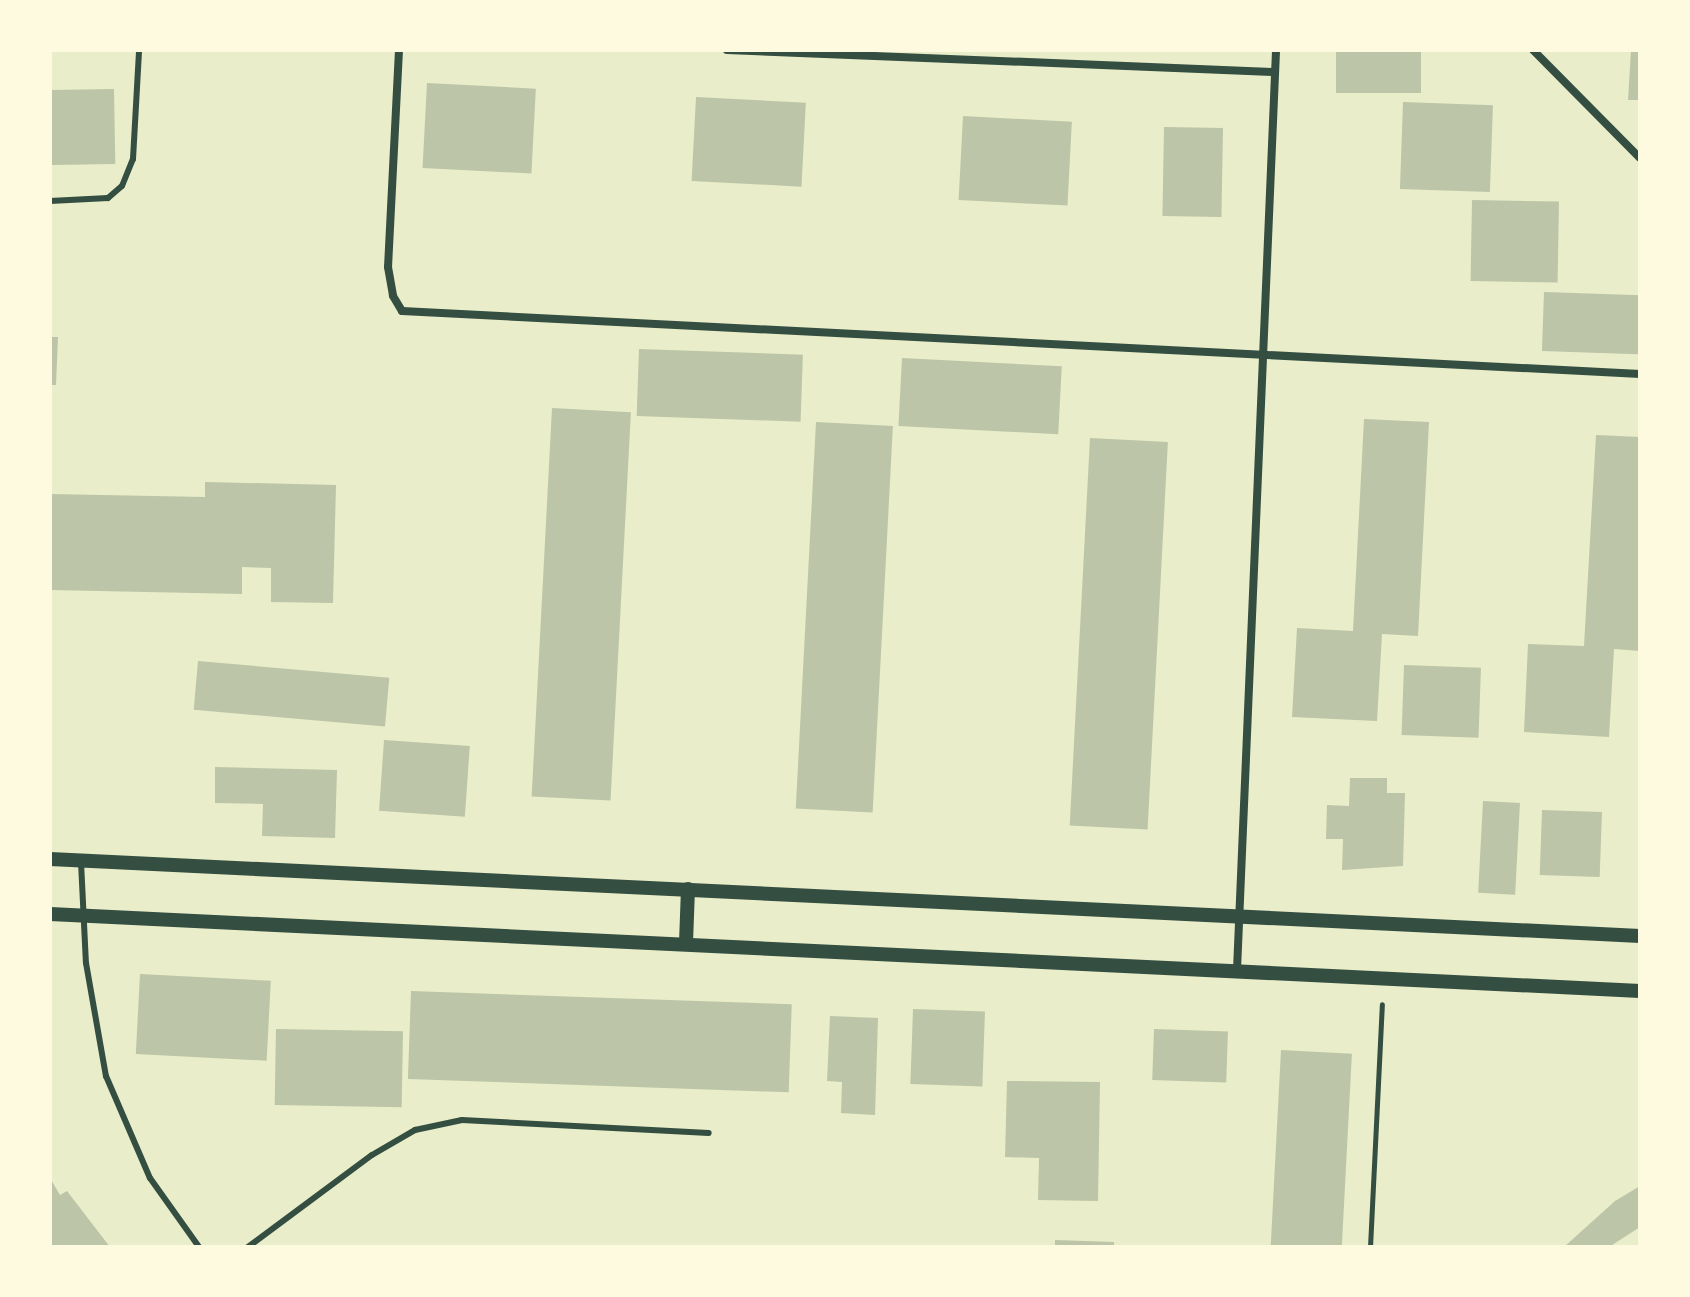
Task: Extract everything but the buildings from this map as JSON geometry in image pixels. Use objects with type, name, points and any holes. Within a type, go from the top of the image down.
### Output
[{"type":"street","points":[[399,50],[388,267],[393,296],[402,311],[1266,352],[1640,374]]},
{"type":"street","points":[[727,50],[1275,72]]},
{"type":"street","points":[[1237,970],[1266,352],[1276,50]]},
{"type":"street","points":[[1533,50],[1640,158]]},
{"type":"street","points":[[50,859],[1640,936]]},
{"type":"street","points":[[686,943],[688,889]]},
{"type":"street","points":[[50,914],[1640,991]]},
{"type":"lane","points":[[50,201],[108,198],[122,186],[133,159],[139,50]]},
{"type":"lane","points":[[81,861],[80,915],[94,1023],[122,1122],[150,1178],[199,1247]]},
{"type":"lane","points":[[248,1247],[372,1155],[415,1130],[462,1120],[709,1133]]},
{"type":"path","points":[[1370,1247],[1383,978]]}]
